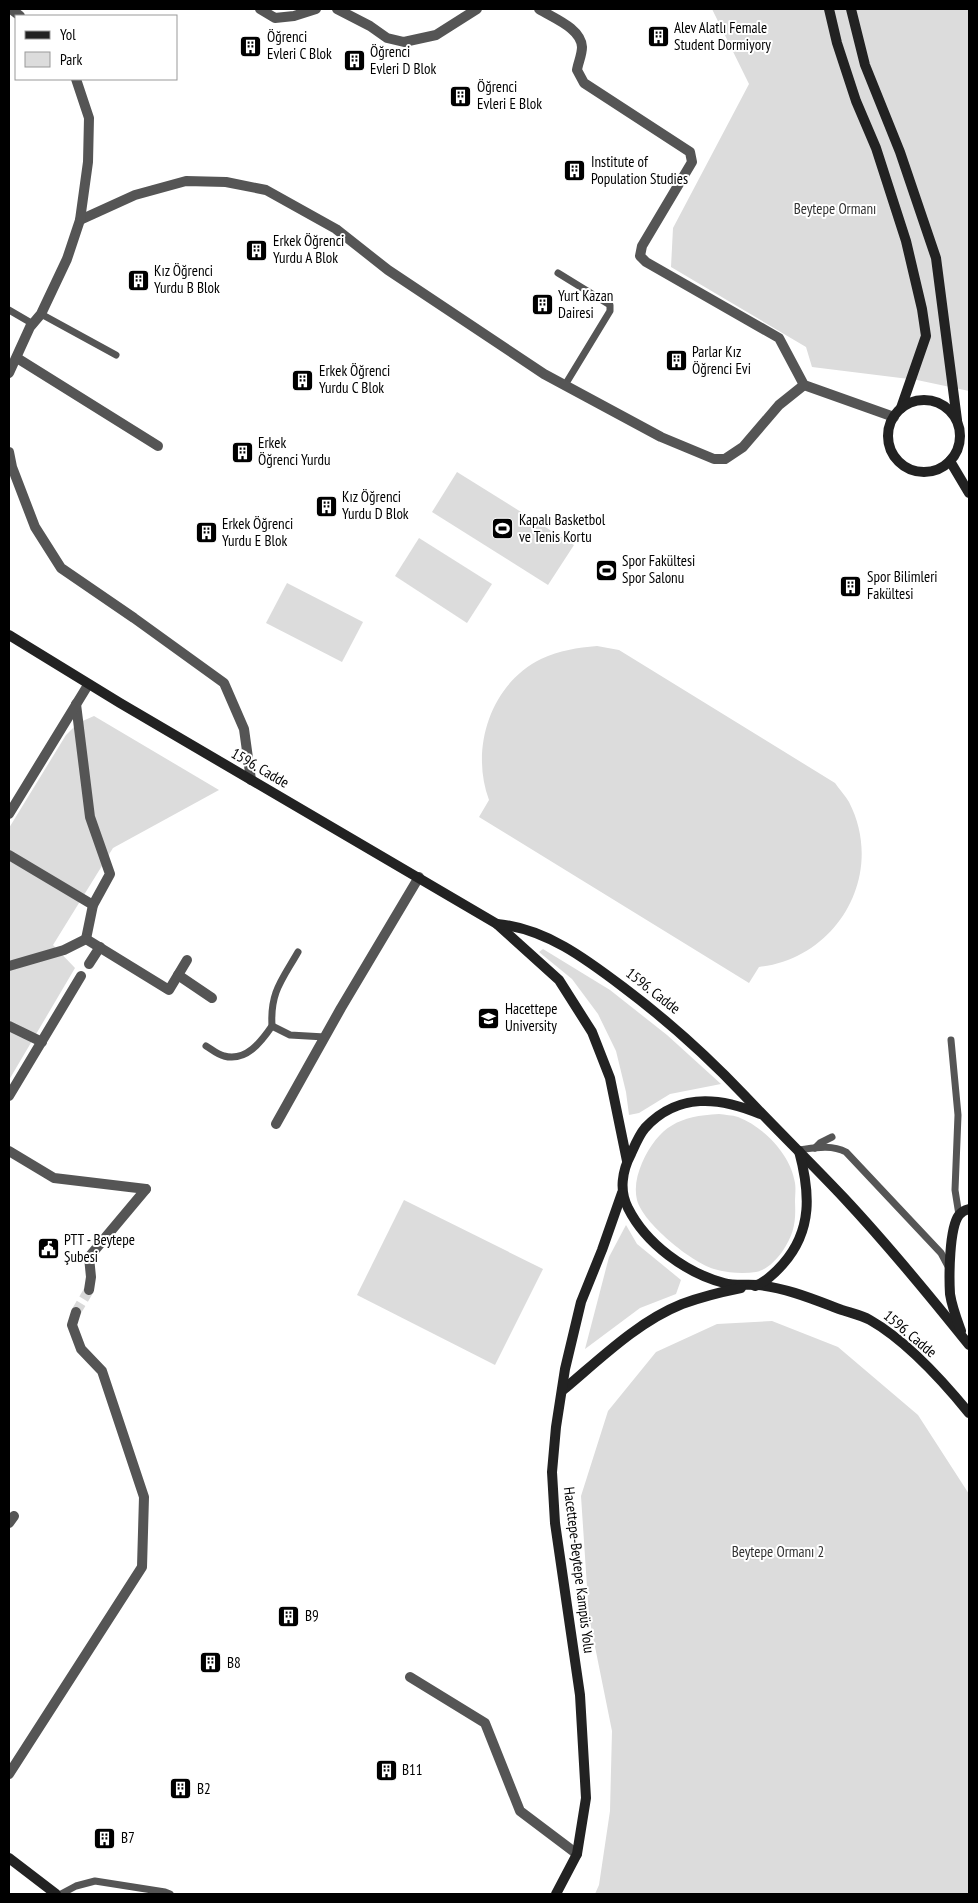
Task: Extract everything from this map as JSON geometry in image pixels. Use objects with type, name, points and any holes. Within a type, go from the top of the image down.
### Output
[{"type":"main road","points":[[829,9],[837,43],[856,102],[876,148],[906,241],[922,309],[926,336],[902,408],[894,417],[889,428],[888,439],[891,451],[898,460],[912,470],[930,472],[941,468],[950,461],[957,450],[960,438],[936,258],[900,152],[865,65],[851,9]]},
{"type":"main road","points":[[902,408],[917,401],[935,402],[945,407],[957,420]]},
{"type":"main road","points":[[950,461],[969,493]]},
{"type":"main road","name":"1596. Cadde","points":[[9,635],[88,684],[497,924],[559,980],[592,1032],[610,1078],[627,1161]]},
{"type":"main road","name":"1596. Cadde","points":[[497,924],[512,925],[543,936],[579,954],[662,1017],[702,1052],[768,1118],[879,1237],[969,1345]]},
{"type":"main road","name":"1596. Cadde","points":[[768,1118],[740,1106],[709,1100],[684,1103],[670,1108],[644,1128],[627,1161],[622,1193],[627,1207],[642,1230],[654,1243],[674,1258],[705,1277],[726,1284],[758,1285],[785,1290],[869,1320],[902,1343],[952,1392],[969,1413]]},
{"type":"main road","name":"1596. Cadde","points":[[758,1285],[774,1274],[787,1260],[803,1231],[808,1199],[805,1175],[798,1150]]},
{"type":"main road","name":"Hacettepe-Beytepe Kampüs Yolu","points":[[556,1894],[577,1854],[586,1798],[580,1695],[555,1523],[552,1472],[556,1428],[565,1369],[581,1302],[622,1193]]},
{"type":"main road","points":[[962,1336],[950,1296],[949,1269],[953,1233],[959,1215],[969,1209]]},
{"type":"main road","points":[[563,1390],[606,1354],[655,1318],[690,1302],[758,1285]]},
{"type":"main road","points":[[9,1858],[56,1894]]},
{"type":"street","points":[[260,9],[275,18],[294,16],[316,9]]},
{"type":"street","points":[[337,9],[370,26],[387,38],[404,42],[436,35],[477,9]]},
{"type":"street","points":[[539,9],[573,30],[580,39],[582,48],[577,70],[584,83],[690,152],[692,162],[642,246],[640,256],[646,262],[779,338],[804,385],[894,417]]},
{"type":"street","points":[[9,373],[33,324],[41,314],[67,259],[80,220],[88,162],[89,118],[76,80]]},
{"type":"street","points":[[80,220],[135,195],[186,181],[226,182],[266,190],[336,229],[388,270],[536,368],[661,437],[714,459],[725,459],[743,447],[779,405],[804,385]]},
{"type":"street","points":[[17,358],[158,446]]},
{"type":"street","points":[[9,452],[12,467],[35,527],[61,568],[224,683],[244,728],[251,780]]},
{"type":"street","points":[[9,814],[88,684]]},
{"type":"street","points":[[76,704],[90,817],[110,874],[93,905],[86,939]]},
{"type":"street","points":[[9,855],[93,905]]},
{"type":"street","points":[[276,1124],[324,1037],[419,878]]},
{"type":"street","points":[[86,939],[169,990],[187,960]]},
{"type":"street","points":[[9,966],[64,950],[86,939]]},
{"type":"street","points":[[89,964],[100,947]]},
{"type":"street","points":[[178,975],[212,998]]},
{"type":"street","points":[[9,1096],[81,976]]},
{"type":"street","points":[[9,1026],[42,1042]]},
{"type":"street","points":[[9,1151],[54,1178],[146,1189],[89,1258],[90,1290]]},
{"type":"street","points":[[9,1774],[142,1567],[144,1497],[102,1371],[81,1348],[72,1325],[76,1312]]},
{"type":"street","points":[[410,1677],[485,1724],[520,1811],[577,1854]]},
{"type":"lane","points":[[558,273],[610,306],[610,311],[565,385]]},
{"type":"lane","points":[[9,310],[33,324]]},
{"type":"lane","points":[[41,314],[116,355]]},
{"type":"lane","points":[[206,1046],[224,1056],[242,1056],[260,1043],[272,1026],[271,1008],[274,993],[298,952]]},
{"type":"lane","points":[[272,1026],[290,1035],[324,1037]]},
{"type":"lane","points":[[951,1040],[958,1115],[954,1190],[959,1215]]},
{"type":"lane","points":[[814,1148],[832,1137]]},
{"type":"lane","points":[[798,1150],[838,1148],[846,1152],[940,1253],[949,1269]]},
{"type":"lane","points":[[62,1894],[76,1886],[95,1881],[170,1894]]},
{"type":"green space","name":"Beytepe Ormanı","points":[[712,9],[969,9],[969,391],[917,380],[812,367],[806,347],[671,267],[673,228],[749,84]]},
{"type":"green space","name":"Kapalı Basketbol ve Tenis Kortu","points":[[457,472],[574,545],[548,585],[432,512]]},
{"type":"green space","points":[[419,538],[492,584],[467,623],[395,576]]},
{"type":"green space","points":[[287,583],[363,622],[342,662],[266,623]]},
{"type":"green space","points":[[597,646],[619,650],[835,783],[846,797],[859,829],[862,857],[858,883],[847,908],[832,930],[812,948],[787,960],[759,967],[749,983],[479,817],[489,800],[482,760],[489,720],[497,701],[509,684],[523,670],[541,659],[562,651]]},
{"type":"green space","points":[[94,716],[219,790],[113,848],[53,945],[75,968],[9,1080],[9,828],[66,735],[78,723]]},
{"type":"green space","points":[[543,949],[610,990],[667,1035],[721,1084],[670,1094],[639,1113],[629,1115],[626,1092],[616,1051],[598,1014],[572,979],[539,952]]},
{"type":"green space","points":[[719,1114],[731,1115],[748,1122],[775,1143],[788,1162],[795,1183],[795,1209],[792,1234],[782,1252],[774,1261],[764,1269],[756,1272],[735,1273],[704,1265],[681,1250],[658,1230],[648,1220],[637,1200],[636,1186],[640,1168],[649,1150],[663,1132],[672,1125],[692,1117]]},
{"type":"green space","points":[[404,1200],[543,1269],[495,1365],[357,1295]]},
{"type":"green space","points":[[626,1225],[637,1244],[681,1280],[676,1294],[640,1308],[585,1349],[609,1257]]},
{"type":"green space","name":"Beytepe Ormanı 2","points":[[772,1321],[838,1347],[918,1415],[969,1494],[969,1894],[595,1894],[599,1885],[610,1811],[612,1731],[589,1617],[581,1496],[608,1411],[656,1352],[717,1324]]},
{"type":"tunnel","points":[[76,1312],[89,1290]]},
{"type":"place","name":"Alev Alatlı Female Student Dormiyory","points":[[658,37]]},
{"type":"place","name":"Öğrenci Evleri C Blok","points":[[251,46]]},
{"type":"place","name":"Öğrenci Evleri D Blok","points":[[354,61]]},
{"type":"place","name":"Öğrenci Evleri E Blok","points":[[461,96]]},
{"type":"place","name":"Institute of Population Studies","points":[[575,171]]},
{"type":"place","name":"Erkek Öğrenci Yurdu A Blok","points":[[257,250]]},
{"type":"place","name":"Kız Öğrenci Yurdu B Blok","points":[[138,280]]},
{"type":"place","name":"Yurt Kazan Dairesi","points":[[542,305]]},
{"type":"place","name":"Parlar Kız Öğrenci Evi","points":[[676,361]]},
{"type":"place","name":"Erkek Öğrenci Yurdu C Blok","points":[[303,380]]},
{"type":"place","name":"Erkek Öğrenci Yurdu","points":[[242,452]]},
{"type":"place","name":"Kız Öğrenci Yurdu D Blok","points":[[326,506]]},
{"type":"place","name":"Kapalı Basketbol ve Tenis Kortu","points":[[503,529]]},
{"type":"place","name":"Erkek Öğrenci Yurdu E Blok","points":[[206,533]]},
{"type":"place","name":"Spor Fakültesi Spor Salonu","points":[[606,570]]},
{"type":"place","name":"Spor Bilimleri Fakültesi","points":[[851,586]]},
{"type":"place","name":"Hacettepe University","points":[[489,1018]]},
{"type":"place","name":"PTT - Beytepe Şubesi","points":[[48,1249]]},
{"type":"place","name":"B9","points":[[289,1616]]},
{"type":"place","name":"B8","points":[[211,1663]]},
{"type":"place","name":"B11","points":[[386,1770]]},
{"type":"place","name":"B2","points":[[181,1789]]},
{"type":"place","name":"B7","points":[[105,1838]]}]
